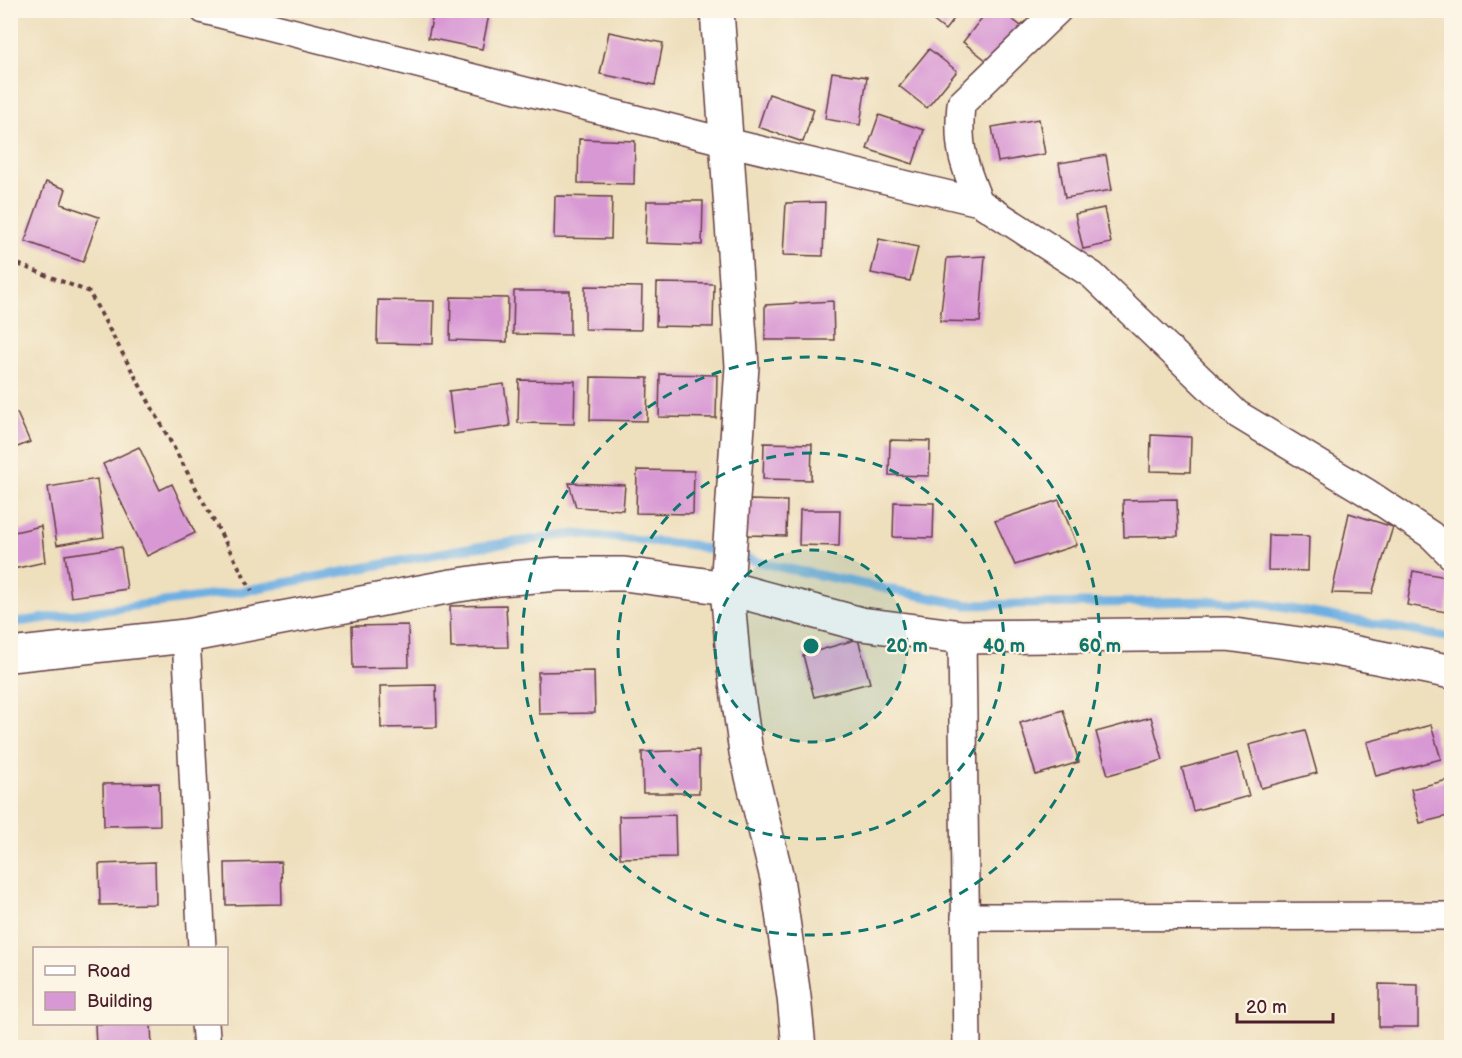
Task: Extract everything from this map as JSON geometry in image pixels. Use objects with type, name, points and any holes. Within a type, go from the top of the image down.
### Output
[{"type":"street","points":[[204,10],[727,142],[979,202],[1092,275],[1237,414],[1366,492],[1431,535],[1452,556]]},
{"type":"street","points":[[717,10],[742,366],[727,588],[734,668],[746,752],[777,878],[799,1047]]},
{"type":"street","points":[[979,202],[962,159],[958,129],[961,104],[1058,10]]},
{"type":"street","points":[[10,655],[186,636],[499,579],[558,574],[624,574],[727,588],[861,624],[962,637],[1227,634],[1336,649],[1452,672]]},
{"type":"street","points":[[186,636],[202,947]]},
{"type":"street","points":[[962,637],[967,1047]]},
{"type":"street","points":[[965,917],[1452,916]]},
{"type":"street","points":[[205,1025],[207,1047]]},
{"type":"path","points":[[10,261],[89,292],[269,621]]},
{"type":"building","points":[[434,10],[490,10],[482,49],[428,38]]},
{"type":"building","points":[[920,10],[961,10],[945,30]]},
{"type":"building","points":[[988,10],[1000,10],[1021,26],[991,64],[963,42]]},
{"type":"building","points":[[609,32],[663,43],[655,85],[600,74]]},
{"type":"building","points":[[929,49],[957,71],[927,108],[899,86]]},
{"type":"building","points":[[832,72],[867,77],[860,125],[825,119]]},
{"type":"building","points":[[769,94],[814,109],[803,142],[758,127]]},
{"type":"building","points":[[879,115],[924,130],[913,164],[867,149]]},
{"type":"building","points":[[1039,119],[1045,154],[998,162],[992,127]]},
{"type":"building","points":[[579,139],[635,141],[634,184],[578,183]]},
{"type":"building","points":[[1106,155],[1112,190],[1065,198],[1059,163]]},
{"type":"building","points":[[46,182],[66,189],[61,204],[99,217],[83,262],[25,241]]},
{"type":"building","points":[[555,196],[612,197],[611,239],[554,238]]},
{"type":"building","points":[[647,201],[703,201],[702,245],[645,243]]},
{"type":"building","points":[[825,202],[823,256],[783,255],[786,203]]},
{"type":"building","points":[[1104,208],[1111,243],[1083,249],[1075,214]]},
{"type":"building","points":[[879,239],[918,247],[910,281],[871,273]]},
{"type":"building","points":[[985,256],[980,322],[940,321],[947,258]]},
{"type":"building","points":[[657,283],[714,284],[713,327],[656,326]]},
{"type":"building","points":[[585,286],[642,287],[641,330],[585,329]]},
{"type":"building","points":[[514,291],[570,291],[570,335],[513,334]]},
{"type":"building","points":[[451,297],[508,298],[507,342],[450,340]]},
{"type":"building","points":[[378,300],[434,301],[433,344],[377,343]]},
{"type":"building","points":[[833,301],[834,340],[765,340],[765,305]]},
{"type":"building","points":[[660,374],[717,375],[716,418],[659,417]]},
{"type":"building","points":[[591,377],[648,378],[647,421],[590,420]]},
{"type":"building","points":[[519,380],[575,381],[574,424],[518,423]]},
{"type":"building","points":[[504,384],[510,426],[454,434],[449,391]]},
{"type":"building","points":[[17,413],[30,442],[10,450],[10,415]]},
{"type":"building","points":[[1151,435],[1191,437],[1190,472],[1150,471]]},
{"type":"building","points":[[890,440],[930,441],[929,476],[889,475]]},
{"type":"building","points":[[764,443],[812,444],[811,480],[763,479]]},
{"type":"building","points":[[139,447],[160,490],[172,484],[195,533],[147,556],[103,464]]},
{"type":"building","points":[[637,470],[694,471],[693,514],[636,513]]},
{"type":"building","points":[[97,479],[104,537],[57,545],[48,487]]},
{"type":"building","points":[[569,483],[625,485],[623,510],[576,507]]},
{"type":"building","points":[[1177,499],[1178,536],[1124,537],[1123,500]]},
{"type":"building","points":[[747,500],[787,501],[786,536],[746,535]]},
{"type":"building","points":[[1059,500],[1077,545],[1015,565],[995,521]]},
{"type":"building","points":[[894,502],[934,503],[933,538],[893,537]]},
{"type":"building","points":[[800,510],[840,510],[839,546],[799,545]]},
{"type":"building","points":[[1349,513],[1393,527],[1372,594],[1332,593]]},
{"type":"building","points":[[41,526],[45,562],[13,569],[10,559],[10,533]]},
{"type":"building","points":[[1269,535],[1309,536],[1308,571],[1268,570]]},
{"type":"building","points":[[121,547],[127,589],[71,597],[65,555]]},
{"type":"building","points":[[1413,571],[1452,578],[1446,612],[1407,605]]},
{"type":"building","points":[[506,605],[508,647],[451,648],[450,606]]},
{"type":"building","points":[[408,625],[409,667],[353,668],[352,626]]},
{"type":"building","points":[[858,639],[870,683],[814,697],[803,655]]},
{"type":"building","points":[[594,671],[595,713],[539,714],[538,672]]},
{"type":"building","points":[[436,685],[437,727],[381,728],[380,686]]},
{"type":"building","points":[[1063,710],[1079,762],[1036,775],[1020,723]]},
{"type":"building","points":[[1151,717],[1163,760],[1108,775],[1096,732]]},
{"type":"building","points":[[1431,725],[1441,759],[1376,776],[1367,742]]},
{"type":"building","points":[[1305,730],[1317,773],[1261,788],[1249,745]]},
{"type":"building","points":[[699,750],[699,793],[643,793],[642,752]]},
{"type":"building","points":[[1237,753],[1249,796],[1193,811],[1182,768]]},
{"type":"building","points":[[1452,779],[1452,815],[1420,823],[1411,789]]},
{"type":"building","points":[[159,783],[160,825],[104,826],[103,784]]},
{"type":"building","points":[[675,815],[676,857],[620,858],[619,816]]},
{"type":"building","points":[[155,862],[156,904],[100,905],[99,864]]},
{"type":"building","points":[[281,862],[282,904],[226,905],[225,863]]},
{"type":"building","points":[[1379,984],[1418,985],[1418,1027],[1379,1027]]},
{"type":"building","points":[[95,1025],[151,1025],[152,1048],[96,1048]]},
{"type":"waterway","points":[[10,623],[237,592],[462,549],[575,534],[692,545],[723,553]]},
{"type":"waterway","points":[[736,556],[779,567],[967,605],[1217,601],[1263,604],[1452,638]]}]
